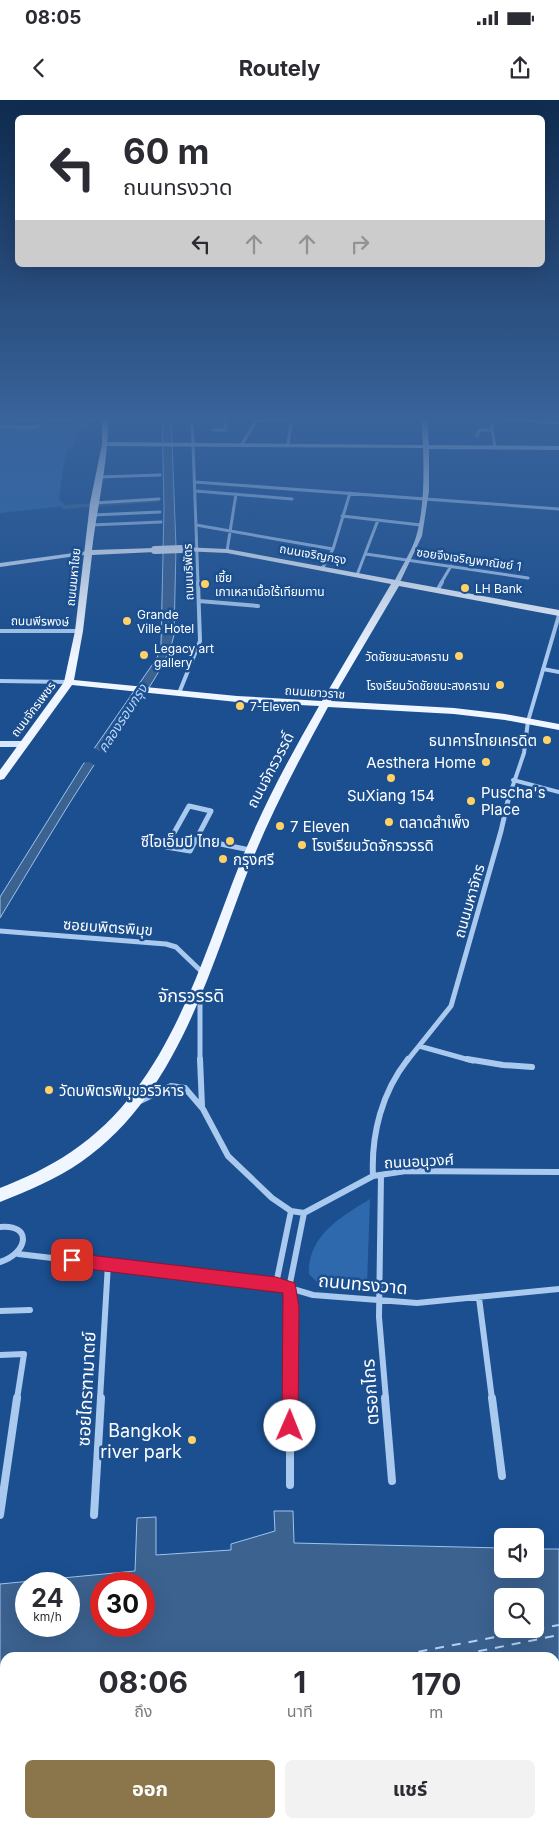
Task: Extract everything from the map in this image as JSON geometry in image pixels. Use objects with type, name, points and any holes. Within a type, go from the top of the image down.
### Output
[{"type":"main road","name":"ถนนมหาไชย","points":[[69,682],[79,631],[95,497]]},
{"type":"main road","name":"ถนนเจริญกรุง","points":[[88,553],[197,549],[227,551],[438,589],[559,614]]},
{"type":"main road","name":"ถนนจักรวรรดิ์","points":[[0,1194],[49,1173],[86,1150],[113,1126],[130,1106],[160,1063],[201,980],[250,850],[275,795],[324,705],[397,582]]},
{"type":"main road","name":"ถนนเยาวราช","points":[[69,682],[324,705],[454,712],[528,721],[559,727]]},
{"type":"main road","name":"ถนนจักรเพชร","points":[[0,777],[69,682]]},
{"type":"street","name":"ถนนบริพัตร","points":[[179,693],[200,641],[196,497]]},
{"type":"street","points":[[227,551],[236,497]]},
{"type":"street","points":[[266,497],[292,499]]},
{"type":"street","points":[[322,569],[333,549],[349,497]]},
{"type":"street","points":[[405,497],[559,508]]},
{"type":"street","points":[[397,582],[418,538],[426,498]]},
{"type":"street","points":[[93,507],[159,499]]},
{"type":"street","points":[[93,507],[160,512]]},
{"type":"street","points":[[342,516],[421,525]]},
{"type":"street","points":[[356,575],[378,520]]},
{"type":"street","points":[[91,525],[161,522]]},
{"type":"street","points":[[196,525],[333,549]]},
{"type":"street","name":"ถนนเจริญกรุง","points":[[0,565],[88,553]]},
{"type":"street","name":"ซอยจึงเจริญพาณิชย์ 1","points":[[366,554],[528,578]]},
{"type":"street","points":[[438,589],[451,566]]},
{"type":"street","points":[[199,601],[258,606]]},
{"type":"street","name":"ถนนมหาจักร","points":[[373,1176],[372,1155],[380,1110],[396,1075],[451,1006],[501,831],[513,780],[524,753],[528,721],[559,614]]},
{"type":"street","name":"ถนนพีรพงษ์","points":[[0,630],[79,631]]},
{"type":"street","points":[[543,669],[559,672]]},
{"type":"street","points":[[0,681],[69,682]]},
{"type":"street","points":[[0,744],[23,744]]},
{"type":"street","points":[[513,780],[559,792]]},
{"type":"street","points":[[189,806],[211,811],[196,839],[190,851],[166,846],[189,806]]},
{"type":"street","points":[[196,839],[250,850]]},
{"type":"street","name":"ซอยบพิตรพิมุข","points":[[0,931],[166,944],[176,947],[201,980]]},
{"type":"street","name":"ถนนจักรวรรดิ์","points":[[201,980],[200,1079],[203,1109]]},
{"type":"street","points":[[419,1046],[455,1058],[506,1066],[532,1067]]},
{"type":"street","name":"ถนนจักรวรรดิ์","points":[[130,1106],[159,1091],[178,1086],[185,1088],[194,1096],[203,1109],[228,1156],[272,1198],[291,1212]]},
{"type":"street","name":"ถนนอนุวงศ์","points":[[304,1214],[373,1176],[381,1174],[406,1170],[559,1172]]},
{"type":"street","points":[[379,1301],[381,1174]]},
{"type":"street","points":[[276,1284],[291,1212],[304,1214],[290,1288],[290,1485]]},
{"type":"street","points":[[0,1226],[11,1226],[21,1231],[24,1242],[18,1254],[13,1258],[0,1262]]},
{"type":"street","name":"ถนนทรงวาด","points":[[18,1254],[276,1284],[313,1295],[379,1301],[417,1303],[559,1289]]},
{"type":"street","name":"ซอยไกรฑามาตย์","points":[[94,1515],[108,1264]]},
{"type":"street","points":[[479,1298],[502,1476]]},
{"type":"street","name":"ตรอกไกร","points":[[379,1301],[392,1481]]},
{"type":"street","points":[[0,1310],[30,1310]]},
{"type":"street","points":[[0,1355],[24,1354],[0,1515]]},
{"type":"shaded area","points":[[0,497],[59,497],[65,506],[0,513]]},
{"type":"shaded area","points":[[370,1199],[367,1285],[318,1283],[309,1274],[310,1261],[320,1238],[338,1220]]},
{"type":"water","name":"คลองรอบกรุง","points":[[164,497],[174,497],[176,547],[174,635],[169,650],[140,702],[82,784],[0,918],[0,897],[82,766],[157,658],[161,645]]},
{"type":"water","points":[[274,1511],[293,1511],[294,1543],[494,1548],[494,1578],[544,1578],[544,1549],[559,1549],[559,1652],[0,1652],[0,1584],[15,1583],[15,1637],[80,1637],[80,1576],[90,1575],[90,1637],[155,1637],[155,1572],[125,1572],[135,1571],[137,1518],[156,1517],[156,1555],[231,1550],[231,1544],[275,1531]]},
{"type":"pier","points":[[92,747],[99,751],[107,749],[96,766],[89,762],[81,763]]},
{"type":"waterway","points":[[64,507],[155,501]]},
{"type":"ferry route","points":[[417,1652],[559,1625]]},
{"type":"ferry route","points":[[475,1652],[559,1635]]},
{"type":"place","name":"เซี้ย เกาเหลาเนื้อใร้เทียมทาน","points":[[205,584]]},
{"type":"place","name":"LH Bank","points":[[465,588]]},
{"type":"place","name":"Grande Ville Hotel","points":[[127,621]]},
{"type":"place","name":"Legacy art gallery","points":[[144,655]]},
{"type":"place","name":"วัดชัยชนะสงคราม","points":[[459,656]]},
{"type":"place","name":"โรงเรียนวัดชัยชนะสงคราม","points":[[500,685]]},
{"type":"place","name":"7-Eleven","points":[[240,706]]},
{"type":"place","name":"ธนาคารไทยเครดิต","points":[[547,740]]},
{"type":"place","name":"Aesthera Home","points":[[486,762]]},
{"type":"place","name":"SuXiang 154","points":[[391,778]]},
{"type":"place","name":"Puscha's Place","points":[[471,801]]},
{"type":"place","name":"ตลาดสำเพ็ง","points":[[389,822]]},
{"type":"place","name":"7 Eleven","points":[[280,826]]},
{"type":"place","name":"ซีไอเอ็มบี ไทย","points":[[230,841]]},
{"type":"place","name":"โรงเรียนวัดจักรวรรดิ","points":[[302,845]]},
{"type":"place","name":"กรุงศรี","points":[[223,859]]},
{"type":"place","name":"วัดบพิตรพิมุขวรวิหาร","points":[[49,1090]]},
{"type":"place","name":"Bangkok river park","points":[[192,1440]]},
{"type":"district","name":"จักรวรรดิ","points":[[191,995]]},
{"type":"route","points":[[72,1260],[276,1284],[290,1288],[290,1426]]}]
